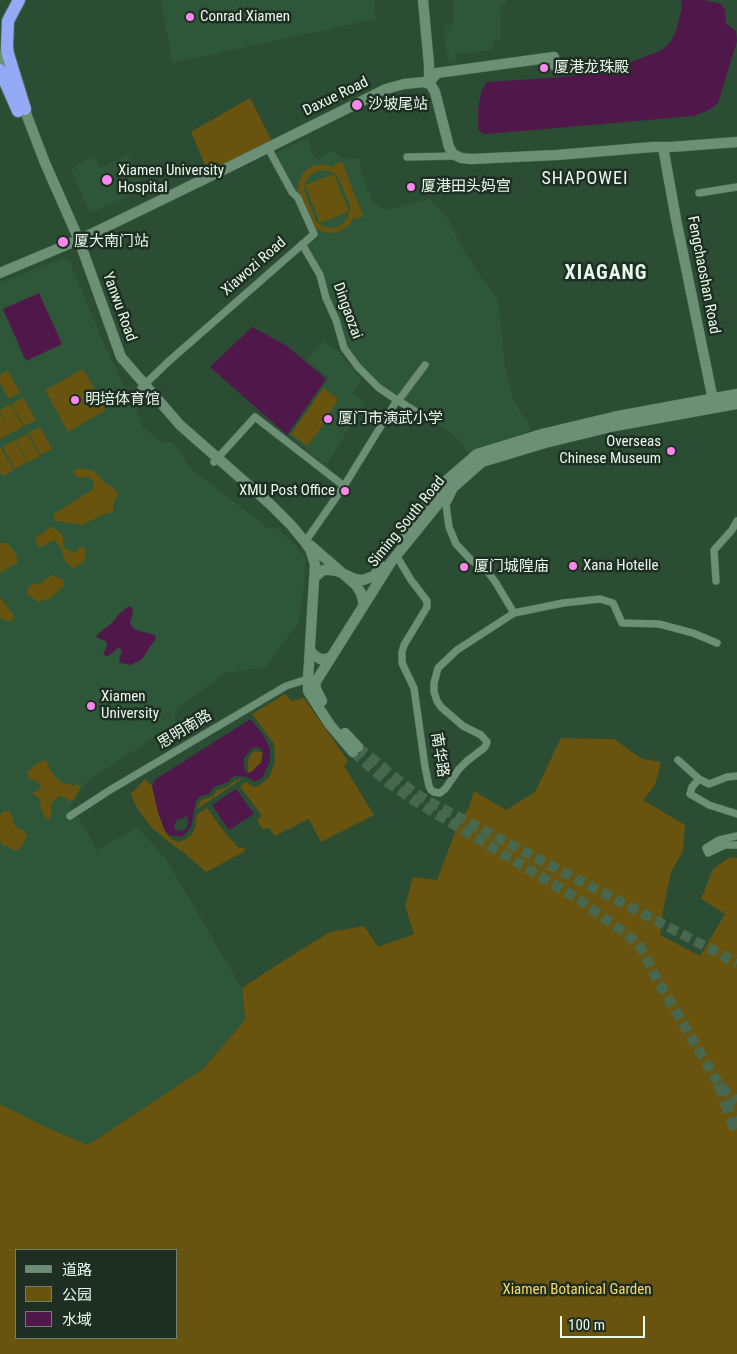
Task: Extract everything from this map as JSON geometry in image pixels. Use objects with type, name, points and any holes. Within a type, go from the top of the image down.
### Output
[{"type":"highway","points":[[19,0],[8,22],[2,56],[22,110]]},
{"type":"highway","points":[[0,70],[22,110]]},
{"type":"main road","points":[[423,0],[429,83],[435,92],[449,147],[456,156],[471,159],[556,155],[737,142]]},
{"type":"main road","points":[[429,83],[437,73],[554,57],[555,66],[567,66]]},
{"type":"main road","name":"Daxue Road","points":[[0,272],[76,241],[146,208],[386,89],[404,84],[429,83]]},
{"type":"main road","name":"Yanwu Road","points":[[22,110],[76,241],[116,359],[143,386],[176,429],[216,460],[305,542],[346,575],[359,589],[364,605]]},
{"type":"main road","name":"Fengchaoshan Road","points":[[664,147],[678,229],[714,404]]},
{"type":"main road","name":"Siming South Road","points":[[319,675],[396,556],[447,493],[482,462],[545,443],[714,404],[737,394]]},
{"type":"main road","name":"Siming South Road","points":[[315,577],[322,570],[329,570],[354,579],[363,580],[374,576],[440,486],[477,454],[542,434],[613,417],[714,404],[737,404]]},
{"type":"main road","points":[[305,542],[315,564],[308,691],[339,736],[356,749],[319,698],[315,683],[319,675]]},
{"type":"main road","points":[[310,650],[320,659],[331,657]]},
{"type":"street","name":"Xiawozi Road","points":[[143,386],[217,318],[314,234],[298,198],[292,192],[268,148]]},
{"type":"street","points":[[408,158],[456,156]]},
{"type":"street","points":[[699,193],[737,187]]},
{"type":"street","name":"Dingaozai","points":[[302,244],[320,276],[344,348],[358,367],[379,388],[428,419]]},
{"type":"street","points":[[305,542],[344,486],[398,401],[426,365]]},
{"type":"street","points":[[216,460],[255,417],[344,486]]},
{"type":"street","points":[[456,485],[446,505],[449,527],[456,544],[472,560],[488,572],[514,614],[563,603],[600,598],[613,603],[622,623],[659,624],[692,633],[717,643]]},
{"type":"street","points":[[716,582],[714,550],[732,530],[737,521]]},
{"type":"street","name":"南华路","points":[[396,556],[427,601],[427,607],[404,645],[402,663],[414,688],[425,767],[429,786],[434,792],[440,793],[446,789],[459,769],[484,748],[487,742],[481,734],[463,726],[436,700],[434,683],[438,668],[457,650],[514,614]]},
{"type":"street","name":"思明南路","points":[[70,816],[110,790],[286,686],[319,675]]},
{"type":"street","points":[[678,760],[699,779],[709,784],[737,776]]},
{"type":"street","points":[[699,779],[692,787],[690,794],[709,805],[737,814]]},
{"type":"street","points":[[737,836],[720,840],[706,848],[708,853],[725,845],[737,845]]},
{"type":"shaded area","points":[[161,0],[374,0],[376,19],[172,63]]},
{"type":"shaded area","points":[[453,0],[506,0],[506,4],[500,4],[501,39],[493,40],[493,50],[455,54],[456,62],[448,64],[443,26],[454,24]]},
{"type":"shaded area","points":[[308,138],[312,152],[318,160],[333,150],[340,158],[360,159],[362,176],[374,203],[386,210],[430,199],[449,220],[461,246],[498,300],[505,367],[514,401],[532,430],[477,450],[469,455],[458,439],[451,433],[429,416],[381,385],[361,365],[347,347],[340,321],[305,243],[316,236],[275,153]]},
{"type":"shaded area","name":"Xiamen University Hospital","points":[[128,155],[144,190],[96,211],[89,210],[71,169],[94,156],[100,168]]},
{"type":"shaded area","name":"Xiamen University","points":[[60,259],[70,262],[100,335],[124,386],[132,394],[143,429],[145,428],[161,442],[172,442],[181,452],[189,467],[268,528],[273,529],[276,527],[305,557],[303,596],[299,621],[266,667],[226,673],[188,700],[175,712],[176,723],[88,781],[70,806],[81,821],[97,850],[137,827],[165,858],[242,988],[245,1020],[203,1069],[88,1145],[0,1105],[0,283]]},
{"type":"shaded area","name":"厦门市演武小学","points":[[323,341],[339,352],[362,380],[352,393],[365,402],[326,466],[289,435],[329,378],[307,359]]},
{"type":"green space","points":[[250,98],[272,141],[210,176],[191,132]]},
{"type":"green space","points":[[342,162],[363,216],[355,219],[354,217],[350,224],[339,232],[326,233],[317,229],[311,223],[298,190],[303,173],[312,166],[322,164],[335,168],[334,164]],"holes":[[[325,170],[338,177],[350,209],[348,217],[343,224],[336,228],[324,227],[316,221],[304,190],[305,182],[310,175],[317,171]]]},
{"type":"green space","points":[[334,174],[349,212],[320,223],[305,185]]},
{"type":"green space","name":"明培体育馆","points":[[83,369],[106,410],[68,432],[45,390]]},
{"type":"green space","points":[[8,371],[20,393],[9,399],[0,383],[0,375]]},
{"type":"green space","points":[[323,388],[338,399],[321,428],[307,446],[291,434]]},
{"type":"green space","points":[[23,398],[36,420],[24,426],[12,404]]},
{"type":"green space","points":[[11,404],[23,427],[11,433],[0,410]]},
{"type":"green space","points":[[0,414],[11,433],[0,439]]},
{"type":"green space","points":[[40,427],[52,449],[41,455],[28,433]]},
{"type":"green space","points":[[27,434],[40,456],[28,462],[16,440]]},
{"type":"green space","points":[[15,440],[27,462],[15,469],[3,447]]},
{"type":"green space","points":[[0,448],[14,470],[2,476],[0,472]]},
{"type":"green space","points":[[80,468],[94,471],[104,482],[115,489],[118,494],[113,504],[113,512],[104,514],[82,525],[56,521],[54,514],[93,489],[94,482],[88,477],[79,478],[72,471]]},
{"type":"green space","points":[[51,527],[60,532],[63,537],[63,546],[70,551],[76,553],[78,548],[84,547],[86,552],[84,561],[73,569],[64,559],[61,548],[54,540],[40,548],[35,541],[38,536]]},
{"type":"green space","points":[[0,543],[9,545],[16,554],[18,562],[0,573]]},
{"type":"green space","points":[[52,575],[63,580],[64,586],[51,598],[38,602],[28,595],[28,588],[33,584],[40,584]]},
{"type":"green space","points":[[0,597],[13,613],[11,622],[0,618]]},
{"type":"green space","points":[[285,694],[292,701],[304,698],[348,761],[344,766],[374,815],[321,842],[309,819],[275,836],[269,828],[262,829],[257,820],[262,816],[240,786],[246,782],[255,787],[263,783],[270,776],[275,761],[274,744],[252,714]]},
{"type":"green space","name":"Xiamen Botanical Garden","points":[[561,738],[614,739],[642,759],[661,762],[655,785],[643,800],[685,825],[683,851],[671,872],[660,935],[700,956],[725,914],[701,899],[713,869],[730,857],[737,858],[737,1354],[0,1354],[0,1105],[88,1145],[203,1069],[245,1020],[242,988],[283,961],[330,932],[364,926],[378,947],[414,934],[405,906],[413,877],[437,880],[456,830],[469,807],[474,791],[506,810],[535,792]]},
{"type":"green space","points":[[255,751],[263,753],[261,763],[248,773],[248,761],[250,755]]},
{"type":"green space","points":[[43,760],[47,762],[50,770],[59,781],[71,784],[72,787],[74,785],[81,786],[74,800],[67,801],[66,798],[60,796],[53,801],[51,805],[52,814],[49,819],[46,819],[41,809],[41,800],[32,793],[39,790],[41,786],[37,781],[27,776],[35,765]]},
{"type":"green space","points":[[145,779],[152,786],[158,812],[165,831],[171,839],[178,842],[185,840],[192,834],[197,814],[207,808],[225,833],[239,848],[244,847],[245,851],[206,872],[152,828],[137,808],[131,794]]},
{"type":"green space","points":[[242,779],[197,809],[202,800],[213,796],[217,790],[228,787],[234,781]]},
{"type":"green space","points":[[3,811],[11,813],[14,824],[27,835],[21,848],[15,851],[2,845],[0,840],[0,816]]},
{"type":"water","points":[[681,0],[704,0],[721,4],[725,10],[726,24],[736,31],[737,41],[718,103],[711,109],[694,116],[487,134],[483,134],[478,129],[481,92],[487,82],[607,72],[662,50],[671,41],[676,31],[682,7]]},
{"type":"water","points":[[39,293],[62,344],[26,361],[3,309]]},
{"type":"water","points":[[252,327],[287,346],[326,379],[287,435],[210,367]]},
{"type":"water","points":[[129,606],[133,612],[130,624],[136,630],[155,635],[156,638],[142,659],[131,665],[120,663],[119,658],[122,653],[120,648],[117,648],[108,656],[103,655],[107,646],[106,641],[96,637]]},
{"type":"water","points":[[249,720],[252,721],[264,736],[270,749],[270,761],[263,777],[259,780],[254,781],[247,777],[235,776],[228,782],[214,787],[209,794],[200,796],[196,801],[191,827],[181,837],[169,835],[165,831],[152,786],[156,779]],"holes":[[[257,747],[263,753],[261,763],[253,771],[245,772],[244,758],[252,748]],[[185,816],[188,818],[186,829],[182,831],[176,830],[174,828],[176,821]]]},
{"type":"water","points":[[236,789],[254,814],[229,830],[212,805]]},
{"type":"tunnel","points":[[358,747],[426,800],[737,963]]},
{"type":"tunnel","points":[[353,752],[387,782],[418,803],[580,900],[630,937],[641,948],[659,983],[719,1084],[737,1101]]},
{"type":"tunnel","points":[[719,1084],[737,1133]]},
{"type":"place","name":"Conrad Xiamen","points":[[190,17]]},
{"type":"place","name":"厦港龙珠殿","points":[[544,68]]},
{"type":"place","name":"沙坡尾站","points":[[357,105]]},
{"type":"place","name":"Xiamen University Hospital","points":[[107,180]]},
{"type":"place","name":"厦港田头妈宫","points":[[411,187]]},
{"type":"place","name":"厦大南门站","points":[[63,242]]},
{"type":"place","name":"明培体育馆","points":[[75,400]]},
{"type":"place","name":"厦门市演武小学","points":[[328,419]]},
{"type":"place","name":"Overseas Chinese Museum","points":[[671,451]]},
{"type":"place","name":"XMU Post Office","points":[[345,491]]},
{"type":"place","name":"Xana Hotelle","points":[[573,566]]},
{"type":"place","name":"厦门城隍庙","points":[[464,567]]},
{"type":"place","name":"Xiamen University","points":[[91,706]]},
{"type":"district","name":"SHAPOWEI","points":[[585,179]]},
{"type":"district","name":"XIAGANG","points":[[606,274]]}]
